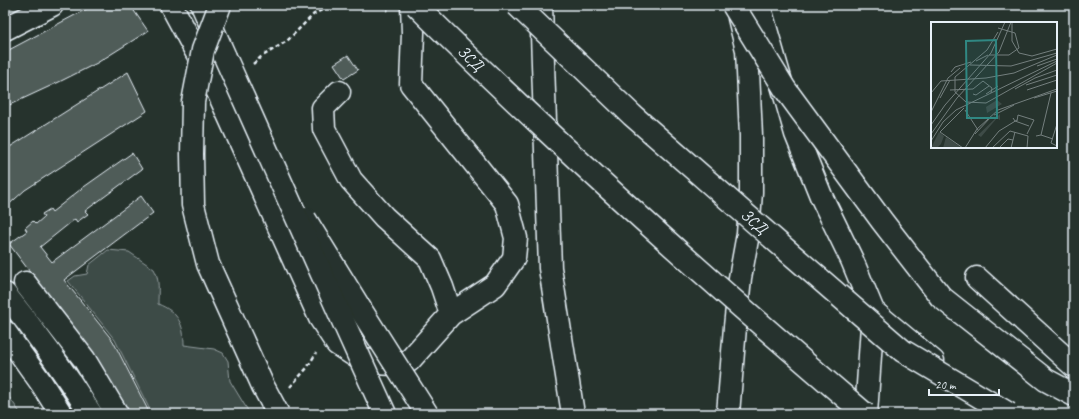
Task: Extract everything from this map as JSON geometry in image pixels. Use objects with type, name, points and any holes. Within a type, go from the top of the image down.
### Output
[{"type":"main road","points":[[5,29],[52,5]]},
{"type":"main road","points":[[171,5],[218,92],[320,318],[337,344],[357,357],[376,363],[393,364],[409,361],[451,314],[495,285],[514,258],[516,238],[507,204],[411,84],[413,33],[412,5]]},
{"type":"main road","points":[[202,5],[385,414]]},
{"type":"main road","points":[[220,5],[203,50],[193,102],[193,205],[208,264],[257,372],[278,414]]},
{"type":"main road","name":"ЗСД","points":[[416,5],[456,46],[617,197],[772,335],[865,414]]},
{"type":"main road","name":"ЗСД","points":[[517,5],[632,115],[903,351],[1009,414]]},
{"type":"main road","points":[[541,5],[550,268],[573,414]]},
{"type":"main road","points":[[735,5],[785,90],[882,222],[941,297],[1046,380],[1074,395]]},
{"type":"main road","points":[[728,414],[740,278],[748,234],[751,192],[751,136],[746,50],[735,5]]},
{"type":"main road","points":[[759,5],[796,134],[821,196],[852,260],[873,310],[929,359],[1021,414]]},
{"type":"main road","points":[[339,92],[323,108],[324,129],[351,180],[384,216],[430,259],[442,287],[451,314]]},
{"type":"main road","points":[[278,176],[427,414]]},
{"type":"main road","points":[[977,278],[1074,366]]},
{"type":"main road","points":[[25,283],[84,359],[117,414]]},
{"type":"main road","points":[[5,294],[43,344],[91,414]]},
{"type":"main road","points":[[865,414],[873,310]]},
{"type":"main road","points":[[5,332],[62,414]]},
{"type":"path","points":[[250,66],[261,57],[287,41],[314,14],[332,5]]},
{"type":"path","points":[[286,391],[307,368],[317,352]]},
{"type":"shaded area","points":[[108,250],[129,252],[154,269],[158,281],[158,304],[165,307],[175,315],[183,331],[184,345],[214,349],[223,353],[228,361],[230,381],[250,414],[152,414],[115,340],[68,281],[75,276],[87,274],[89,265]]},
{"type":"shaded area","points":[[5,391],[21,414],[5,414]]},
{"type":"building","points":[[5,5],[16,5],[5,11]]},
{"type":"building","points":[[94,5],[130,5],[148,31],[97,63],[5,107],[5,52]]},
{"type":"building","points":[[348,55],[358,70],[344,79],[334,64]]},
{"type":"building","points":[[128,72],[147,111],[25,190],[5,208],[5,150]]},
{"type":"building","points":[[132,153],[142,169],[85,211],[88,214],[77,222],[75,219],[40,247],[52,262],[141,196],[153,213],[64,280],[113,341],[150,414],[127,414],[93,356],[9,244],[27,231],[25,228],[33,221],[36,224],[44,217],[42,214],[50,209],[52,212],[81,189]]}]
